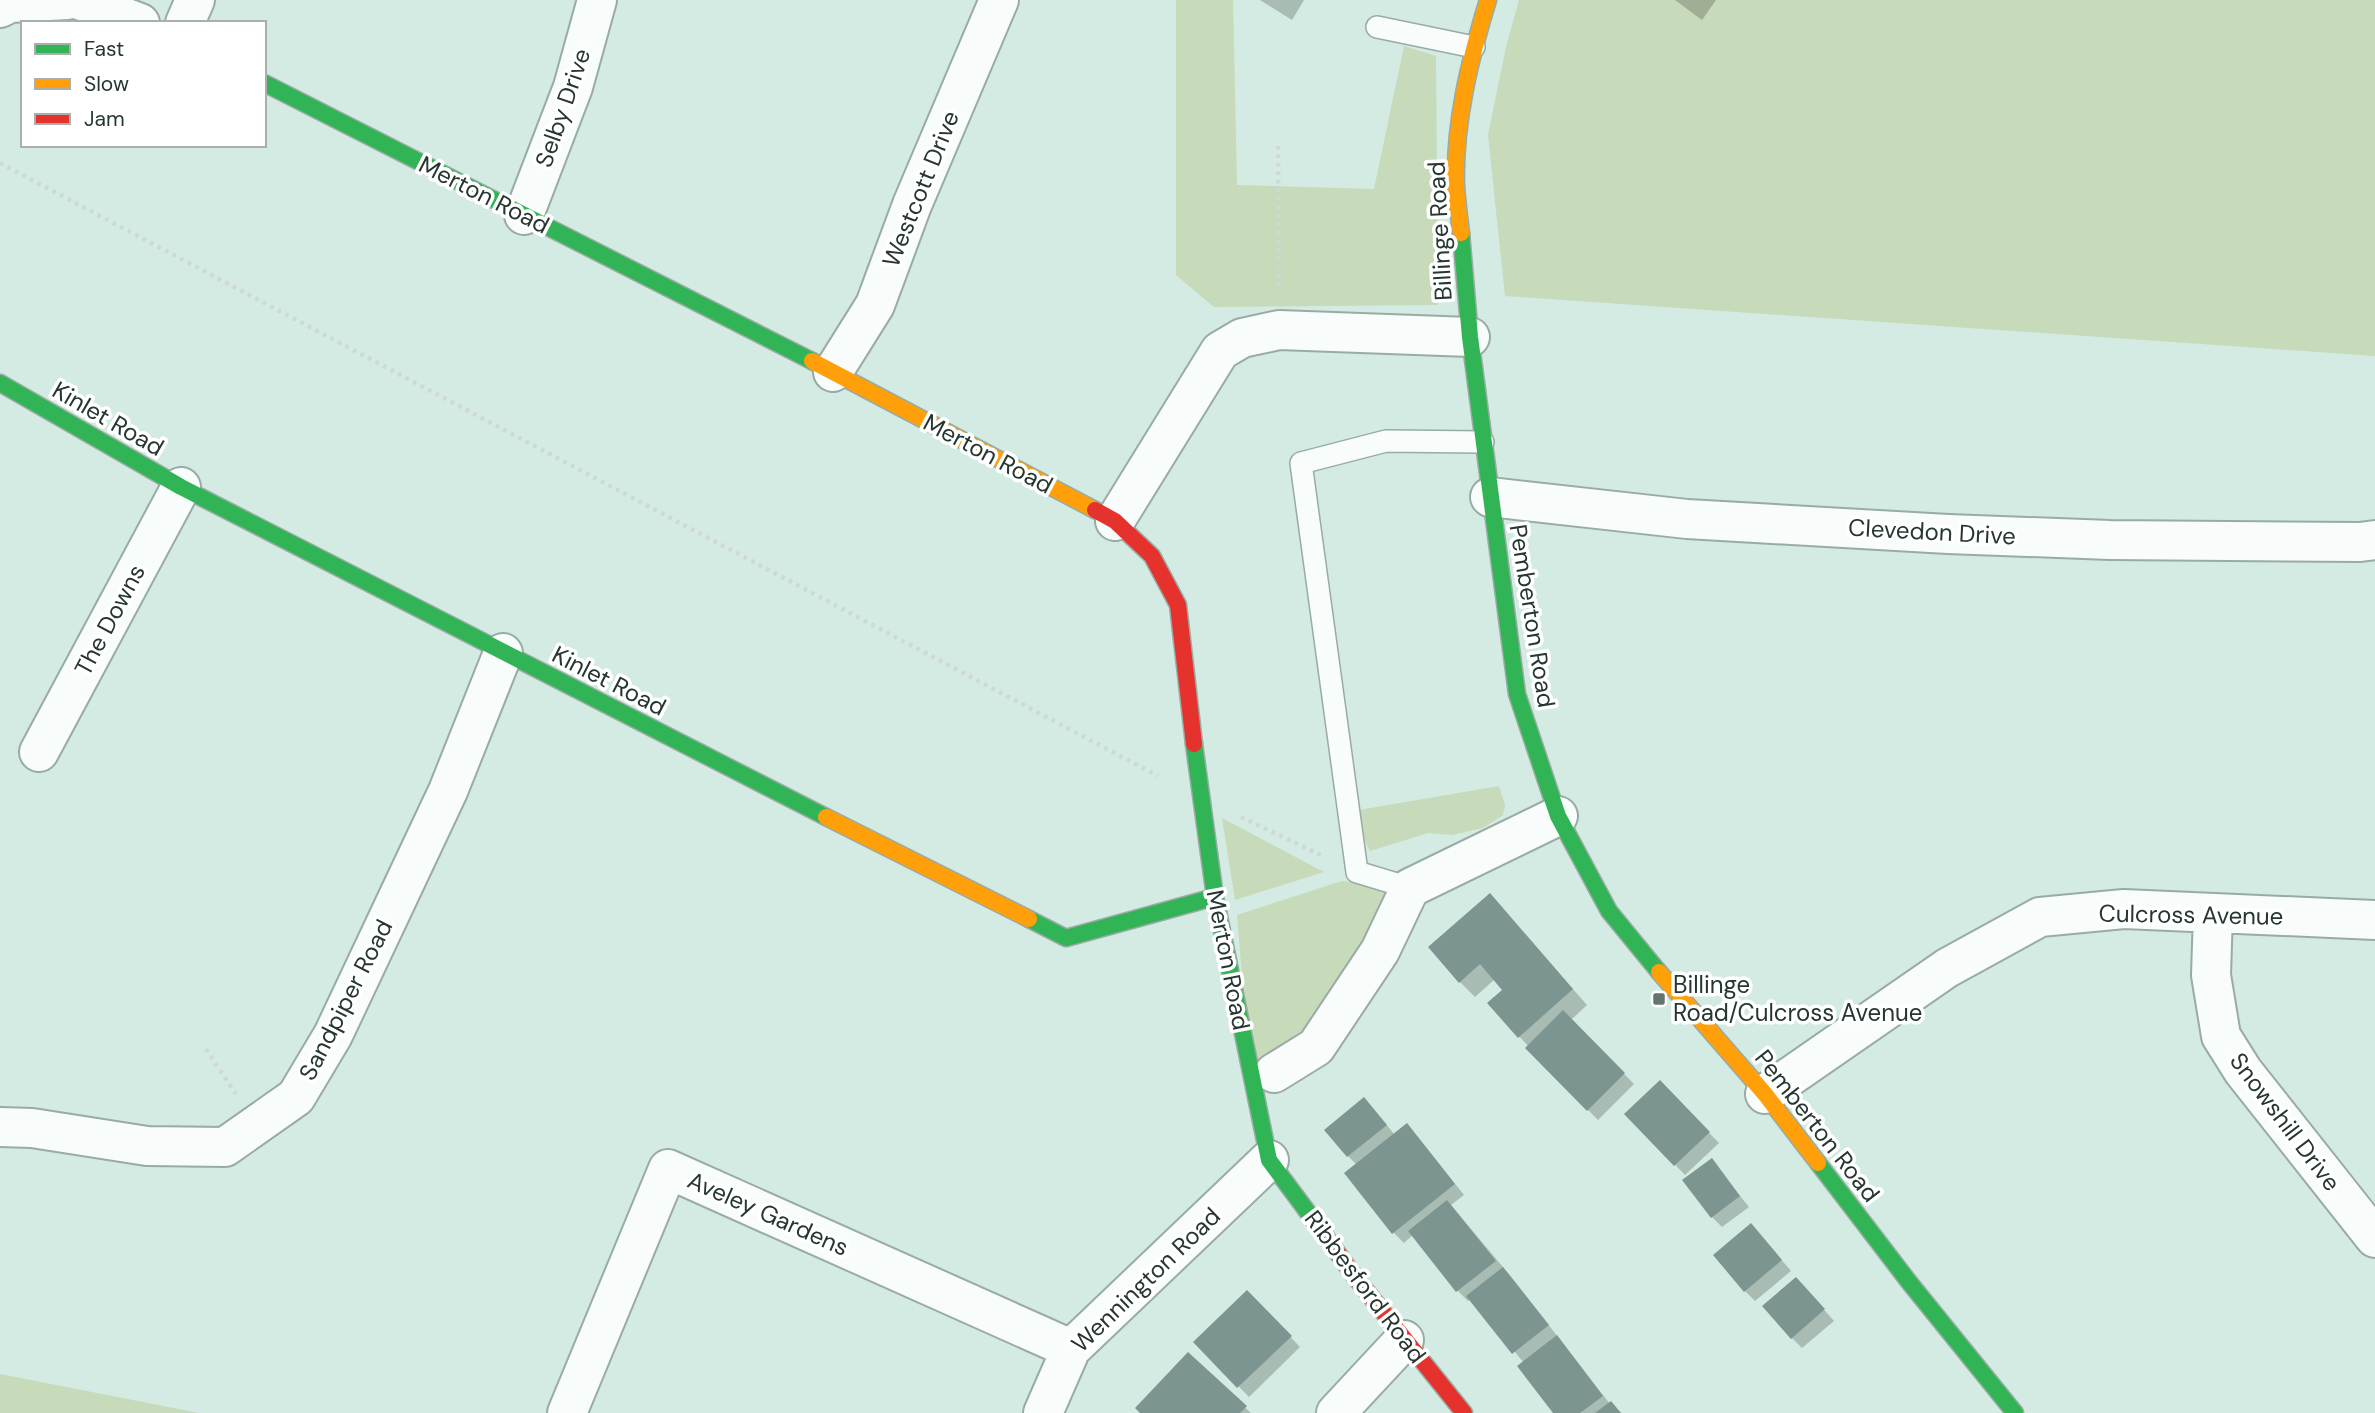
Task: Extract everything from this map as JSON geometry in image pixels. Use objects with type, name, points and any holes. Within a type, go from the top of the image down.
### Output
[{"type":"street","points":[[0,8],[10,3],[67,0]]},
{"type":"street","points":[[79,0],[135,21]]},
{"type":"street","points":[[186,21],[195,0]]},
{"type":"street","name":"Selby Drive","points":[[524,215],[573,87],[597,0]]},
{"type":"street","name":"Westcott Drive","points":[[832,372],[875,305],[912,205],[999,0]]},
{"type":"street","name":"Billinge Road","points":[[1470,337],[1456,183],[1461,114],[1474,47],[1488,0]]},
{"type":"street","name":"Merton Road","points":[[266,84],[832,372],[1115,521],[1152,556],[1178,605],[1200,799],[1215,897],[1269,1160]]},
{"type":"street","points":[[1115,521],[1220,351],[1241,338],[1279,330],[1470,337]]},
{"type":"street","name":"Pemberton Road","points":[[1470,337],[1517,694],[1558,816],[1609,911],[1681,999],[1765,1094],[1909,1282],[2015,1413]]},
{"type":"street","name":"Kinlet Road","points":[[0,383],[181,487],[1066,938],[1215,897]]},
{"type":"street","name":"The Downs","points":[[40,752],[181,487]]},
{"type":"street","name":"Clevedon Drive","points":[[1490,497],[1687,519],[1948,534],[2110,540],[2375,540]]},
{"type":"street","name":"Sandpiper Road","points":[[0,1127],[32,1128],[147,1146],[225,1147],[296,1097],[333,1035],[448,791],[503,653]]},
{"type":"street","points":[[1274,1073],[1316,1047],[1380,951],[1410,888],[1558,816]]},
{"type":"street","name":"Culcross Avenue","points":[[1765,1094],[1947,968],[2040,917],[2124,909],[2375,920]]},
{"type":"street","name":"Snowshill Drive","points":[[2213,914],[2211,975],[2221,1036],[2243,1071],[2375,1238]]},
{"type":"street","name":"Ribbesford Road","points":[[1269,1160],[1404,1340],[1464,1413]]},
{"type":"street","name":"Wennington Road","points":[[1042,1413],[1071,1349],[1269,1160]]},
{"type":"street","name":"Aveley Gardens","points":[[567,1413],[668,1169],[1071,1349]]},
{"type":"street","points":[[1336,1413],[1404,1340]]},
{"type":"lane","points":[[1377,27],[1474,47]]},
{"type":"lane","points":[[1410,888],[1357,872],[1301,463],[1386,441],[1483,442]]},
{"type":"path","points":[[1278,146],[1279,330]]},
{"type":"path","points":[[0,163],[1200,799],[1357,872]]},
{"type":"path","points":[[206,1049],[256,1124]]},
{"type":"green space","points":[[1176,0],[1233,0],[1237,185],[1374,189],[1404,46],[1436,56],[1438,305],[1214,307],[1176,275]]},
{"type":"green space","points":[[1519,0],[2375,0],[2375,356],[1505,296],[1488,135],[1506,47]]},
{"type":"green space","points":[[1499,786],[1505,805],[1503,815],[1483,828],[1452,835],[1428,833],[1370,851],[1363,837],[1359,810]]},
{"type":"green space","points":[[1222,818],[1324,872],[1235,900]]},
{"type":"green space","points":[[1342,881],[1410,888],[1312,1038],[1249,1064],[1237,915]]},
{"type":"green space","points":[[0,1374],[199,1413],[0,1413]]},
{"type":"building","points":[[1490,893],[1573,989],[1518,1038],[1487,1003],[1502,990],[1480,964],[1459,983],[1428,947]]},
{"type":"building","points":[[1563,1010],[1625,1073],[1587,1111],[1525,1048]]},
{"type":"building","points":[[1660,1080],[1710,1132],[1674,1166],[1624,1114]]},
{"type":"building","points":[[1364,1097],[1387,1125],[1347,1157],[1324,1130]]},
{"type":"building","points":[[1407,1123],[1455,1184],[1392,1234],[1344,1173]]},
{"type":"building","points":[[1712,1158],[1740,1196],[1711,1218],[1682,1180]]},
{"type":"building","points":[[1447,1200],[1496,1261],[1456,1292],[1408,1231]]},
{"type":"building","points":[[1751,1223],[1782,1260],[1744,1292],[1713,1255]]},
{"type":"building","points":[[1503,1267],[1549,1325],[1512,1354],[1466,1296]]},
{"type":"building","points":[[1796,1277],[1825,1309],[1791,1339],[1762,1306]]},
{"type":"building","points":[[1247,1290],[1292,1336],[1237,1388],[1193,1342]]},
{"type":"building","points":[[1557,1335],[1603,1396],[1580,1413],[1553,1413],[1517,1366]]},
{"type":"building","points":[[1188,1352],[1247,1406],[1240,1413],[1140,1413],[1135,1408]]},
{"type":"building","points":[[1611,1401],[1621,1413],[1595,1413]]},
{"type":"traffic: fast","points":[[266,84],[812,361]]},
{"type":"traffic: fast","points":[[1461,233],[1470,337],[1517,694],[1558,816],[1609,911],[1659,972]]},
{"type":"traffic: fast","points":[[0,383],[181,487],[826,817]]},
{"type":"traffic: fast","points":[[1194,744],[1215,897],[1269,1160],[1321,1230]]},
{"type":"traffic: fast","points":[[1029,919],[1066,938],[1215,897]]},
{"type":"traffic: fast","points":[[1818,1163],[1909,1282],[2015,1413]]},
{"type":"traffic: slow","points":[[1461,233],[1456,185],[1460,115],[1469,68],[1488,0]]},
{"type":"traffic: slow","points":[[812,361],[1095,510]]},
{"type":"traffic: slow","points":[[826,817],[1029,919]]},
{"type":"traffic: slow","points":[[1659,972],[1765,1094],[1818,1163]]},
{"type":"traffic: jam","points":[[1095,510],[1115,521],[1152,556],[1178,605],[1194,744]]},
{"type":"traffic: jam","points":[[1321,1230],[1355,1277],[1464,1413]]},
{"type":"place","name":"Billinge Road/Culcross Avenue","points":[[1659,999]]}]
